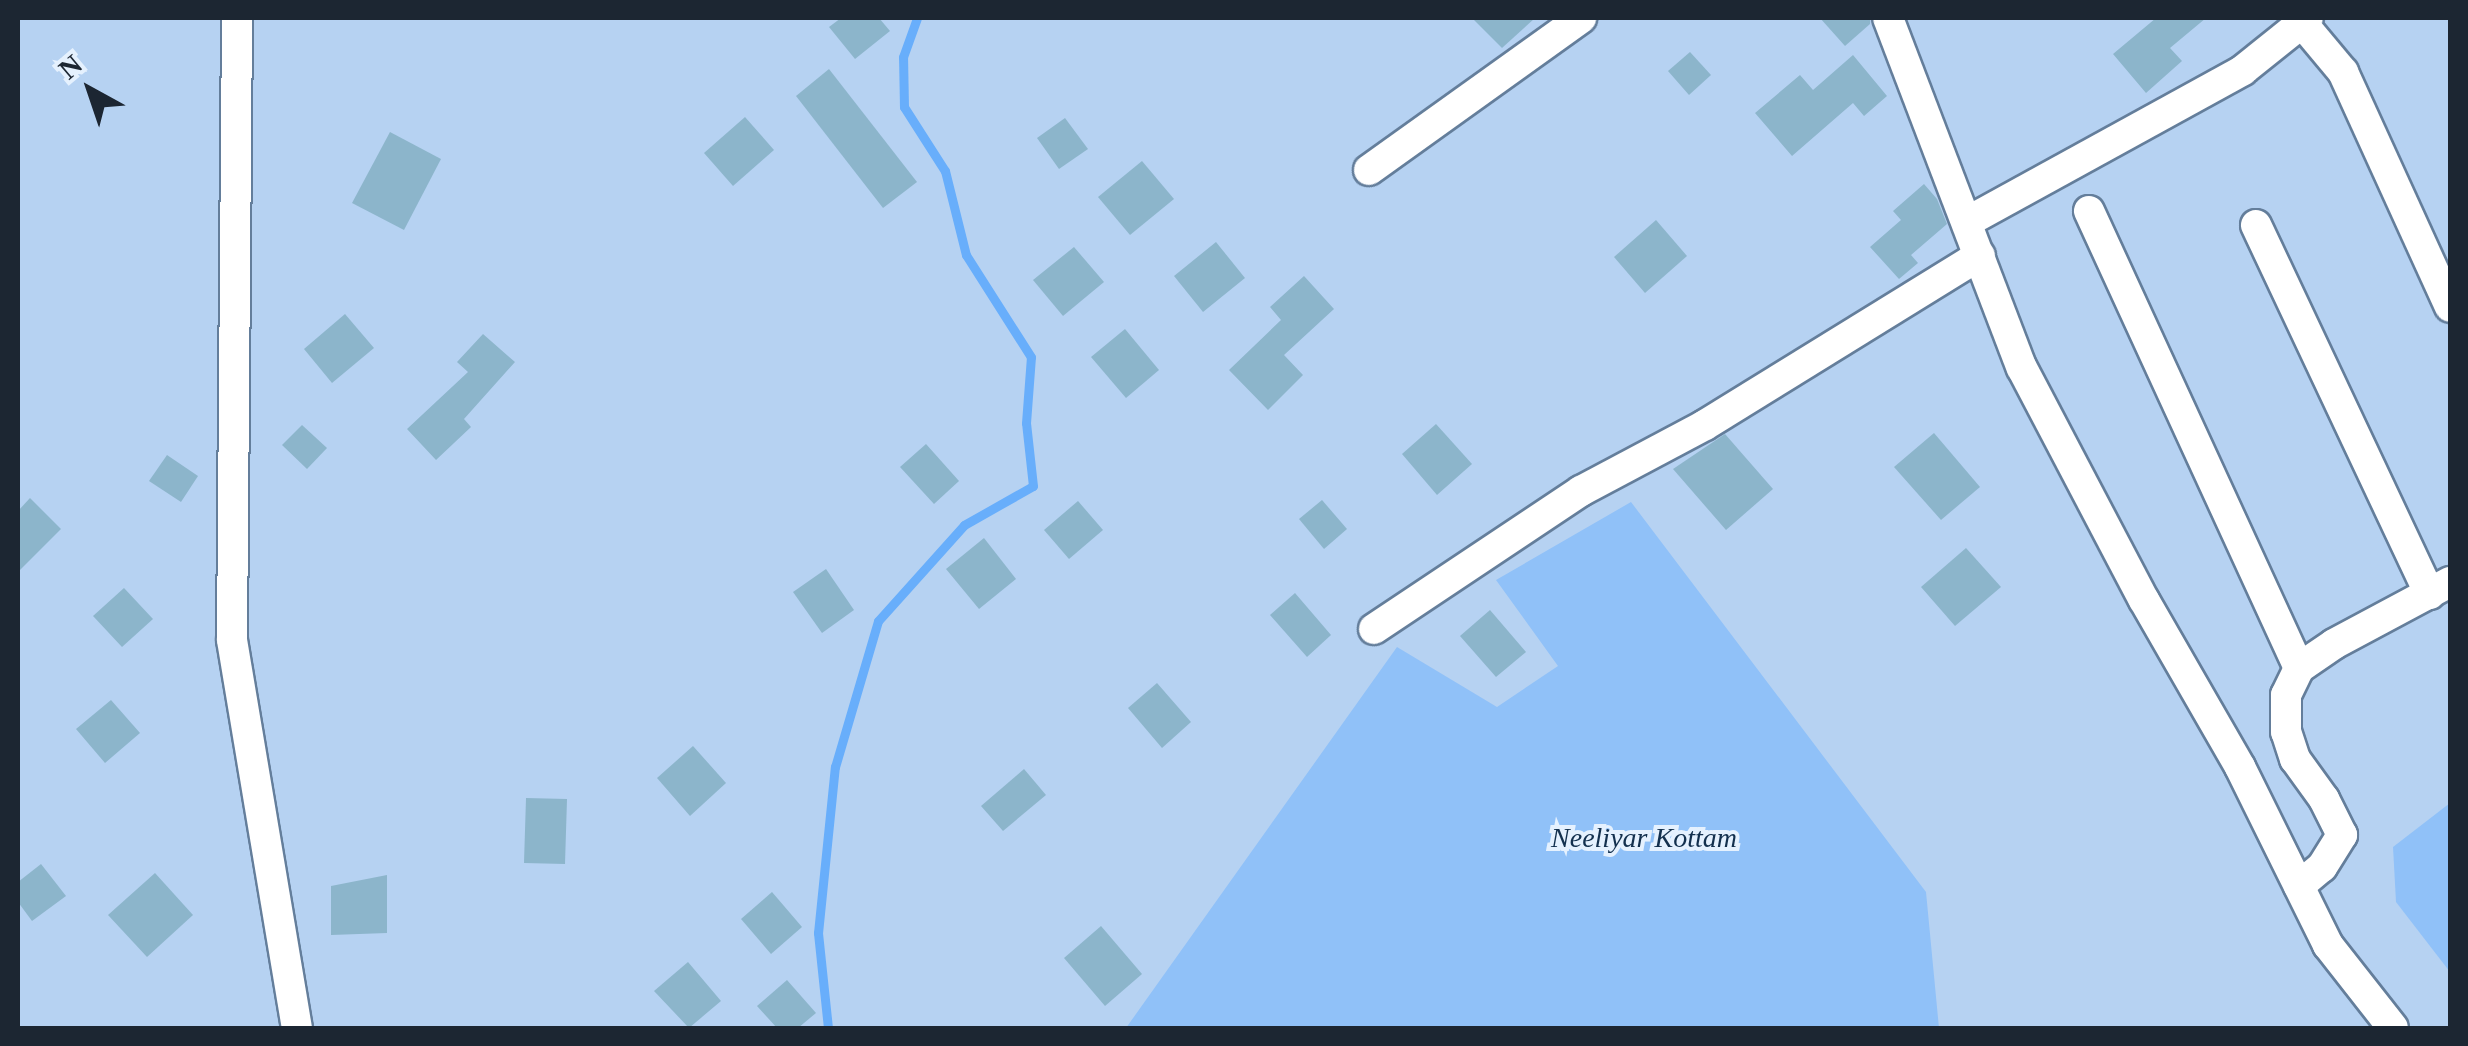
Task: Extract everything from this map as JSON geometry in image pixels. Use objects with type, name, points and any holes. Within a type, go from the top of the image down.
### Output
[{"type":"street","points":[[237,18],[232,640],[297,1028]]},
{"type":"street","points":[[1369,170],[1581,18]]},
{"type":"street","points":[[1888,18],[2022,368],[2144,600],[2240,767],[2328,946],[2393,1028]]},
{"type":"street","points":[[1968,222],[2243,70],[2305,20],[2343,72],[2450,307]]},
{"type":"street","points":[[2089,210],[2299,668]]},
{"type":"street","points":[[2256,226],[2440,588],[2334,644],[2299,668],[2286,696],[2286,732],[2295,758],[2324,798],[2342,835],[2322,867],[2298,886]]},
{"type":"street","points":[[1374,629],[1581,491],[1705,425],[1980,256]]},
{"type":"green space","name":"Neeliyar Kottam","points":[[1631,502],[1926,892],[1939,1028],[1126,1028],[1397,647],[1497,707],[1558,666],[1496,580]]},
{"type":"green space","points":[[2450,803],[2450,972],[2396,902],[2393,847]]},
{"type":"building","points":[[841,18],[879,18],[890,31],[855,59],[829,27]]},
{"type":"building","points":[[1472,18],[1535,18],[1502,48]]},
{"type":"building","points":[[1820,18],[1870,18],[1870,24],[1845,46]]},
{"type":"building","points":[[2156,18],[2206,18],[2170,48],[2182,61],[2146,93],[2113,54]]},
{"type":"building","points":[[1690,52],[1711,75],[1689,95],[1668,71]]},
{"type":"building","points":[[1853,55],[1887,96],[1864,116],[1853,103],[1792,156],[1755,113],[1800,75],[1813,90]]},
{"type":"building","points":[[829,69],[917,182],[883,208],[796,96]]},
{"type":"building","points":[[745,117],[774,150],[733,186],[704,153]]},
{"type":"building","points":[[1065,118],[1088,149],[1059,169],[1037,138]]},
{"type":"building","points":[[390,132],[441,159],[404,230],[352,203]]},
{"type":"building","points":[[1142,161],[1174,199],[1130,235],[1098,197]]},
{"type":"building","points":[[1924,184],[1937,199],[1947,224],[1911,255],[1918,263],[1899,279],[1870,247],[1901,220],[1893,211]]},
{"type":"building","points":[[1656,220],[1687,256],[1645,293],[1614,257]]},
{"type":"building","points":[[1216,242],[1245,278],[1203,312],[1174,276]]},
{"type":"building","points":[[1074,247],[1104,282],[1063,316],[1033,280]]},
{"type":"building","points":[[1304,276],[1334,309],[1284,355],[1303,375],[1268,410],[1229,370],[1281,320],[1270,307]]},
{"type":"building","points":[[345,314],[374,348],[332,383],[304,349]]},
{"type":"building","points":[[1125,329],[1159,370],[1126,398],[1091,357]]},
{"type":"building","points":[[483,334],[515,362],[464,419],[471,427],[436,460],[407,429],[468,372],[457,362]]},
{"type":"building","points":[[1436,424],[1472,464],[1437,495],[1402,454]]},
{"type":"building","points":[[302,425],[327,448],[307,469],[282,445]]},
{"type":"building","points":[[1934,433],[1980,487],[1941,520],[1894,467]]},
{"type":"building","points":[[1725,434],[1773,489],[1726,530],[1673,469]]},
{"type":"building","points":[[926,444],[959,481],[934,504],[900,467]]},
{"type":"building","points":[[167,455],[198,476],[181,502],[149,481]]},
{"type":"building","points":[[30,498],[61,529],[18,572],[18,511]]},
{"type":"building","points":[[1322,500],[1347,529],[1324,549],[1299,519]]},
{"type":"building","points":[[1078,501],[1103,530],[1069,559],[1044,530]]},
{"type":"building","points":[[984,538],[1016,579],[979,609],[946,569]]},
{"type":"building","points":[[1966,548],[2001,587],[1955,626],[1921,587]]},
{"type":"building","points":[[826,569],[854,610],[822,633],[793,592]]},
{"type":"building","points":[[124,588],[153,619],[122,647],[93,616]]},
{"type":"building","points":[[1295,593],[1331,635],[1307,657],[1270,615]]},
{"type":"building","points":[[1490,610],[1526,652],[1496,677],[1460,636]]},
{"type":"building","points":[[1157,683],[1191,722],[1162,748],[1128,708]]},
{"type":"building","points":[[111,700],[140,733],[105,763],[76,729]]},
{"type":"building","points":[[693,746],[726,783],[690,816],[657,778]]},
{"type":"building","points":[[1024,769],[1046,795],[1003,831],[981,806]]},
{"type":"building","points":[[526,798],[567,799],[565,864],[524,863]]},
{"type":"building","points":[[41,864],[66,896],[32,921],[18,902],[18,882]]},
{"type":"building","points":[[155,873],[193,915],[147,957],[108,915]]},
{"type":"building","points":[[387,875],[387,933],[331,935],[331,886]]},
{"type":"building","points":[[772,892],[802,927],[771,954],[741,919]]},
{"type":"building","points":[[1101,926],[1142,974],[1105,1006],[1064,958]]},
{"type":"building","points":[[688,962],[721,1001],[689,1028],[654,991]]},
{"type":"building","points":[[787,980],[816,1013],[798,1028],[777,1028],[757,1006]]},
{"type":"waterway","points":[[828,1028],[818,933],[835,767],[878,621],[964,525],[1033,486],[1026,423],[1031,357],[966,255],[945,171],[904,107],[903,57],[917,18]]}]
